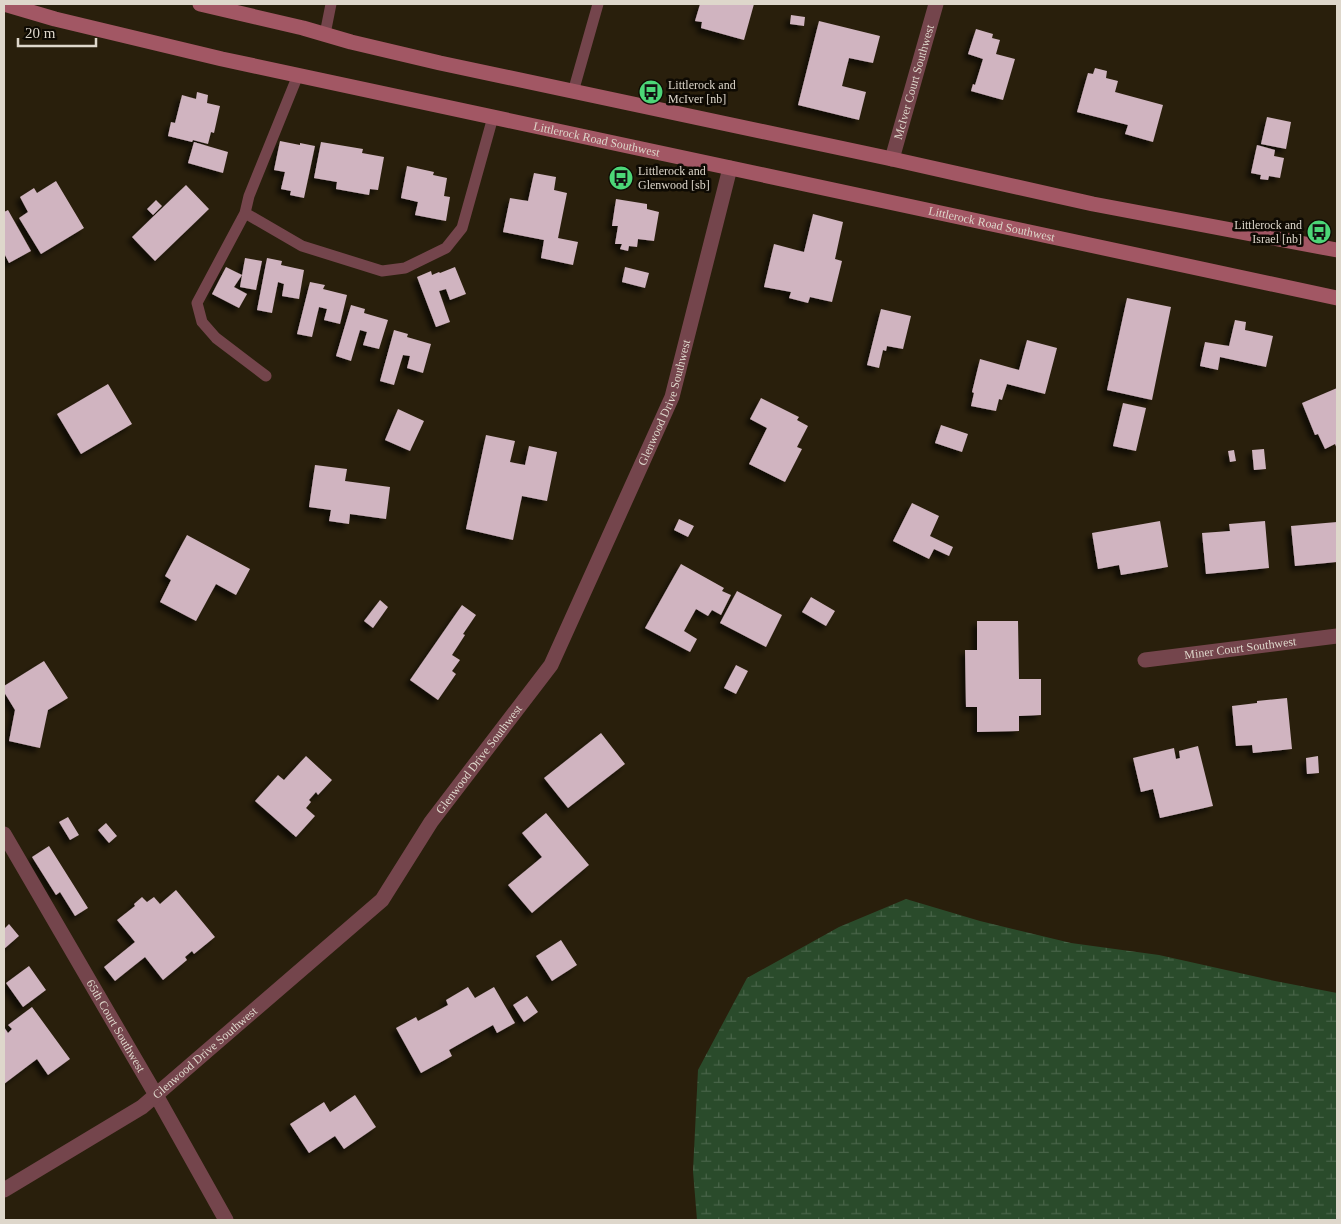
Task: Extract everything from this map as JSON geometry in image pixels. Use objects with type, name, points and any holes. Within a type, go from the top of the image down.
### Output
[{"type":"main road","name":"Littlerock Road Southwest","points":[[4,4],[55,20],[213,57],[1337,298]]},
{"type":"main road","points":[[200,4],[304,28],[351,42],[440,63],[574,92],[892,159],[1093,204],[1337,250]]},
{"type":"street","name":"McIver Court Southwest","points":[[892,159],[936,4]]},
{"type":"street","name":"Glenwood Drive Southwest","points":[[4,1190],[142,1107],[382,900],[431,822],[551,665],[672,397],[730,168]]},
{"type":"street","name":"Miner Court Southwest","points":[[1144,660],[1337,636]]},
{"type":"street","name":"65th Court Southwest","points":[[4,834],[156,1094],[226,1220]]},
{"type":"lane","points":[[325,34],[331,4]]},
{"type":"lane","points":[[574,92],[598,4]]},
{"type":"lane","points":[[266,376],[216,338],[202,322],[197,303],[245,213],[249,196],[298,75]]},
{"type":"lane","points":[[245,213],[302,246],[382,271],[405,268],[446,248],[462,228],[493,117]]},
{"type":"green space","points":[[906,899],[980,921],[1071,943],[1159,955],[1337,993],[1337,1220],[697,1220],[693,1171],[698,1070],[747,978],[839,927]]},
{"type":"building","points":[[700,4],[754,4],[744,40],[701,28],[702,22],[695,21]]},
{"type":"building","points":[[791,15],[805,17],[804,26],[790,24]]},
{"type":"building","points":[[819,21],[880,36],[873,63],[849,58],[842,86],[866,92],[859,120],[798,105]]},
{"type":"building","points":[[976,29],[993,34],[992,38],[1000,40],[996,54],[1015,59],[1003,100],[971,91],[973,84],[975,85],[983,59],[968,54]]},
{"type":"building","points":[[1095,68],[1107,71],[1106,78],[1118,81],[1115,92],[1163,105],[1153,142],[1125,134],[1128,125],[1077,112],[1088,73],[1093,74]]},
{"type":"building","points":[[197,92],[208,95],[207,103],[220,106],[214,133],[211,132],[208,144],[168,136],[171,122],[175,123],[182,95],[196,99]]},
{"type":"building","points":[[1267,117],[1291,122],[1286,149],[1261,144]]},
{"type":"building","points":[[280,141],[315,146],[304,198],[290,195],[291,191],[281,189],[285,172],[274,170]]},
{"type":"building","points":[[194,142],[228,152],[223,173],[188,163]]},
{"type":"building","points":[[321,142],[363,149],[362,153],[384,157],[378,190],[370,189],[369,195],[336,189],[337,182],[314,178]]},
{"type":"building","points":[[1257,145],[1275,150],[1274,156],[1284,158],[1280,178],[1269,176],[1268,180],[1260,179],[1261,175],[1251,173]]},
{"type":"building","points":[[407,166],[434,172],[433,175],[447,178],[444,196],[450,197],[446,221],[415,215],[418,202],[401,198]]},
{"type":"building","points":[[534,173],[556,177],[554,190],[567,193],[558,238],[578,242],[573,265],[541,258],[544,240],[503,232],[510,198],[528,201]]},
{"type":"building","points":[[56,181],[84,228],[41,254],[19,218],[28,212],[20,197],[34,188],[37,193]]},
{"type":"building","points":[[186,185],[209,209],[155,261],[132,237]]},
{"type":"building","points":[[616,199],[647,204],[647,209],[659,212],[654,241],[638,239],[637,247],[629,246],[628,251],[620,249],[622,244],[615,244],[618,226],[612,226]]},
{"type":"building","points":[[156,200],[162,206],[153,215],[147,209]]},
{"type":"building","points":[[8,210],[31,251],[9,263],[4,253],[4,212]]},
{"type":"building","points":[[813,214],[843,222],[835,259],[842,261],[832,302],[810,297],[808,303],[789,298],[791,292],[764,287],[774,244],[804,252]]},
{"type":"building","points":[[245,258],[262,261],[256,290],[240,287]]},
{"type":"building","points":[[267,258],[282,261],[281,265],[304,270],[299,299],[282,296],[284,284],[278,282],[272,313],[257,310]]},
{"type":"building","points":[[226,267],[242,275],[234,287],[247,294],[239,308],[212,294]]},
{"type":"building","points":[[455,267],[466,294],[450,300],[446,289],[439,291],[450,322],[436,327],[417,277],[431,271],[432,275]]},
{"type":"building","points":[[625,267],[649,273],[645,288],[622,282]]},
{"type":"building","points":[[310,282],[325,285],[323,289],[347,295],[340,324],[324,320],[327,309],[319,307],[312,337],[297,334]]},
{"type":"building","points":[[1127,298],[1171,307],[1152,400],[1107,390]]},
{"type":"building","points":[[351,305],[365,309],[364,313],[388,320],[379,349],[363,345],[367,332],[360,330],[351,361],[336,356]]},
{"type":"building","points":[[881,309],[911,316],[903,349],[887,346],[886,351],[883,350],[879,368],[867,365]]},
{"type":"building","points":[[1235,320],[1246,322],[1245,330],[1273,336],[1266,367],[1220,357],[1218,370],[1200,366],[1205,342],[1229,346]]},
{"type":"building","points":[[394,330],[408,334],[407,337],[431,344],[423,373],[407,368],[410,356],[403,355],[394,385],[380,381]]},
{"type":"building","points":[[1027,340],[1057,348],[1045,394],[1007,384],[1002,400],[999,399],[996,411],[971,406],[974,393],[972,392],[980,359],[1019,370]]},
{"type":"building","points":[[108,384],[132,424],[81,454],[57,414]]},
{"type":"building","points":[[1337,388],[1337,449],[1335,444],[1325,449],[1318,434],[1315,435],[1302,403]]},
{"type":"building","points":[[761,398],[799,417],[797,420],[808,426],[797,447],[802,449],[785,482],[749,464],[767,428],[750,419]]},
{"type":"building","points":[[1123,403],[1146,408],[1136,451],[1113,446]]},
{"type":"building","points":[[398,409],[424,421],[410,451],[385,440]]},
{"type":"building","points":[[941,425],[968,434],[962,452],[935,443]]},
{"type":"building","points":[[486,435],[515,441],[510,462],[525,465],[529,446],[557,452],[547,501],[522,496],[513,540],[466,529]]},
{"type":"building","points":[[1264,449],[1266,469],[1254,470],[1252,450]]},
{"type":"building","points":[[1234,450],[1236,461],[1230,462],[1228,451]]},
{"type":"building","points":[[315,465],[347,469],[345,481],[390,487],[386,519],[350,514],[349,524],[329,521],[331,510],[309,507]]},
{"type":"building","points":[[912,503],[939,516],[930,536],[953,547],[949,556],[934,549],[929,559],[893,541]]},
{"type":"building","points":[[679,519],[694,526],[688,537],[674,530]]},
{"type":"building","points":[[1160,521],[1168,567],[1121,575],[1119,565],[1098,569],[1092,533]]},
{"type":"building","points":[[1265,521],[1269,568],[1206,574],[1202,533],[1230,531],[1229,524]]},
{"type":"building","points":[[1337,522],[1337,562],[1295,566],[1291,526]]},
{"type":"building","points":[[187,535],[250,569],[236,595],[216,584],[196,621],[160,602],[171,580],[165,576]]},
{"type":"building","points":[[681,564],[724,588],[722,591],[731,595],[721,615],[712,610],[708,616],[696,609],[684,631],[697,639],[690,652],[645,628]]},
{"type":"building","points":[[737,591],[782,615],[766,647],[720,623]]},
{"type":"building","points":[[811,597],[835,611],[826,626],[802,612]]},
{"type":"building","points":[[380,600],[388,607],[373,628],[364,621]]},
{"type":"building","points":[[462,605],[476,615],[452,655],[460,660],[452,671],[456,674],[438,700],[410,680]]},
{"type":"building","points":[[977,621],[1018,621],[1019,679],[1041,679],[1041,715],[1019,716],[1019,731],[977,732],[977,707],[966,707],[965,650],[977,650]]},
{"type":"building","points":[[44,661],[68,698],[48,710],[40,748],[9,741],[15,710],[4,692],[4,686]]},
{"type":"building","points":[[736,665],[748,671],[736,694],[724,688]]},
{"type":"building","points":[[1287,698],[1292,749],[1253,753],[1252,745],[1236,746],[1232,706]]},
{"type":"building","points":[[601,733],[625,764],[568,808],[544,778]]},
{"type":"building","points":[[1198,746],[1213,806],[1160,818],[1153,789],[1141,792],[1133,758],[1174,748],[1176,759],[1180,758],[1179,751]]},
{"type":"building","points":[[306,756],[332,780],[318,795],[316,792],[309,800],[311,802],[306,808],[315,816],[296,837],[255,801],[278,775],[284,780]]},
{"type":"building","points":[[1318,756],[1319,773],[1307,774],[1306,758]]},
{"type":"building","points":[[546,813],[589,865],[532,913],[508,885],[542,857],[522,833]]},
{"type":"building","points":[[68,817],[79,835],[70,840],[59,822]]},
{"type":"building","points":[[106,823],[117,836],[109,843],[98,830]]},
{"type":"building","points":[[49,846],[88,908],[75,916],[60,892],[56,895],[32,857]]},
{"type":"building","points":[[176,890],[215,937],[194,954],[192,951],[185,957],[187,960],[163,980],[145,957],[115,981],[104,967],[135,942],[117,920],[135,906],[134,904],[142,897],[147,902],[154,897],[160,904]]},
{"type":"building","points":[[9,924],[19,936],[4,949],[4,929]]},
{"type":"building","points":[[561,940],[577,965],[552,981],[536,956]]},
{"type":"building","points":[[29,966],[46,990],[23,1007],[6,983]]},
{"type":"building","points":[[468,987],[475,998],[494,987],[515,1023],[497,1033],[493,1025],[449,1050],[452,1056],[421,1073],[396,1028],[416,1017],[418,1021],[448,1005],[446,1000]]},
{"type":"building","points":[[527,996],[538,1012],[524,1022],[513,1005]]},
{"type":"building","points":[[32,1007],[70,1059],[48,1075],[37,1059],[4,1084],[4,1027],[8,1033],[12,1029],[8,1025]]},
{"type":"building","points":[[355,1095],[376,1127],[344,1149],[335,1136],[309,1153],[290,1124],[324,1102],[330,1112]]},
{"type":"place","name":"Littlerock and McIver [nb]","points":[[651,92]]},
{"type":"place","name":"Littlerock and Glenwood [sb]","points":[[621,178]]},
{"type":"place","name":"Littlerock and Israel [nb]","points":[[1319,232]]}]
